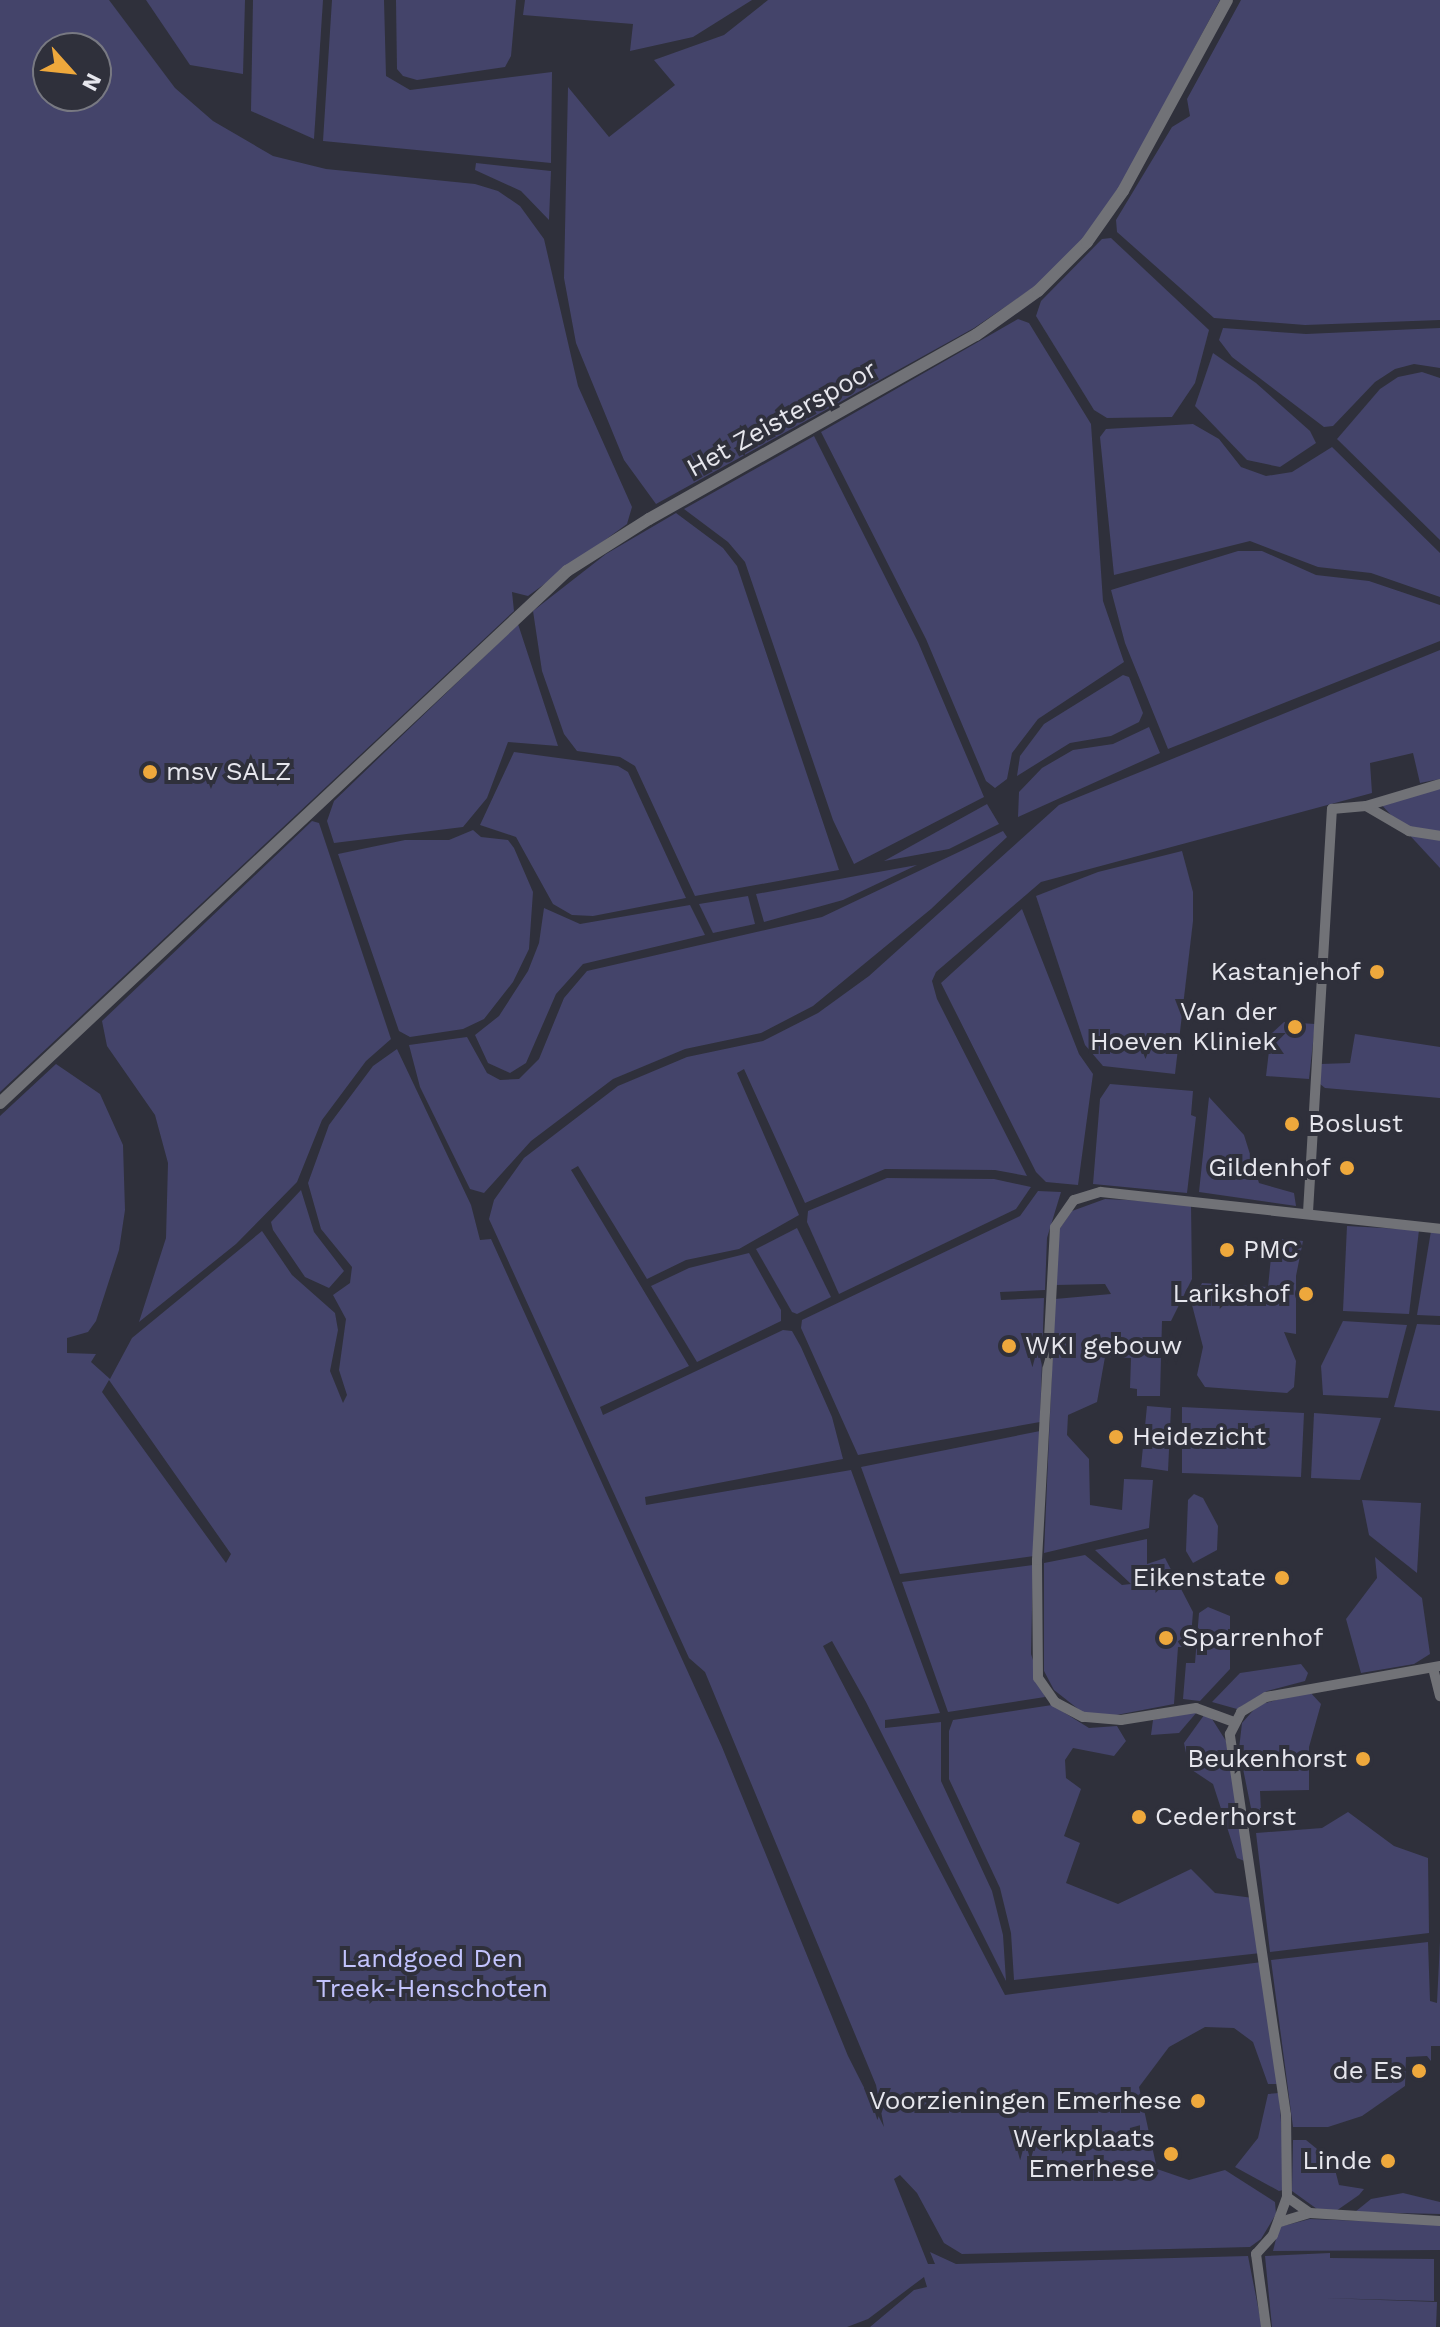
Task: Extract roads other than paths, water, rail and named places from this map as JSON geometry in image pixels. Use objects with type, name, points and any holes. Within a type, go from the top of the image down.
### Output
[{"type":"street","name":"Het Zeisterspoor","points":[[3,1100],[546,589],[586,557],[976,335],[1038,291],[1087,242],[1123,191],[1227,0]]},
{"type":"street","points":[[1308,1212],[1332,812],[1339,805],[1366,806],[1440,784]]},
{"type":"street","points":[[1366,806],[1409,831],[1440,836]]},
{"type":"street","points":[[1234,1722],[1196,1708],[1121,1720],[1083,1717],[1055,1702],[1038,1678],[1035,1629],[1051,1251],[1063,1210],[1087,1193],[1308,1212],[1440,1229]]},
{"type":"street","points":[[1266,2327],[1256,2254],[1280,2222],[1287,2197],[1286,2115],[1231,1747],[1234,1722],[1266,1697],[1436,1667],[1440,1696]]},
{"type":"street","points":[[1287,2197],[1310,2213]]},
{"type":"street","points":[[1280,2222],[1310,2213],[1440,2221]]},
{"type":"place","name":"msv SALZ","points":[[150,772]]},
{"type":"place","name":"Kastanjehof","points":[[1377,972]]},
{"type":"place","name":"Van der Hoeven Kliniek","points":[[1295,1027]]},
{"type":"place","name":"Boslust","points":[[1292,1124]]},
{"type":"place","name":"Gildenhof","points":[[1347,1168]]},
{"type":"place","name":"PMC","points":[[1227,1250]]},
{"type":"place","name":"Larikshof","points":[[1306,1294]]},
{"type":"place","name":"WKI gebouw","points":[[1009,1346]]},
{"type":"place","name":"Heidezicht","points":[[1116,1437]]},
{"type":"place","name":"Eikenstate","points":[[1282,1578]]},
{"type":"place","name":"Sparrenhof","points":[[1166,1638]]},
{"type":"place","name":"Beukenhorst","points":[[1363,1759]]},
{"type":"place","name":"Cederhorst","points":[[1139,1817]]},
{"type":"place","name":"de Es","points":[[1419,2071]]},
{"type":"place","name":"Voorzieningen Emerhese","points":[[1198,2101]]},
{"type":"place","name":"Werkplaats Emerhese","points":[[1171,2154]]},
{"type":"place","name":"Linde","points":[[1388,2161]]},
{"type":"park label","name":"Landgoed Den Treek-Henschoten","points":[[432,1974]]}]
